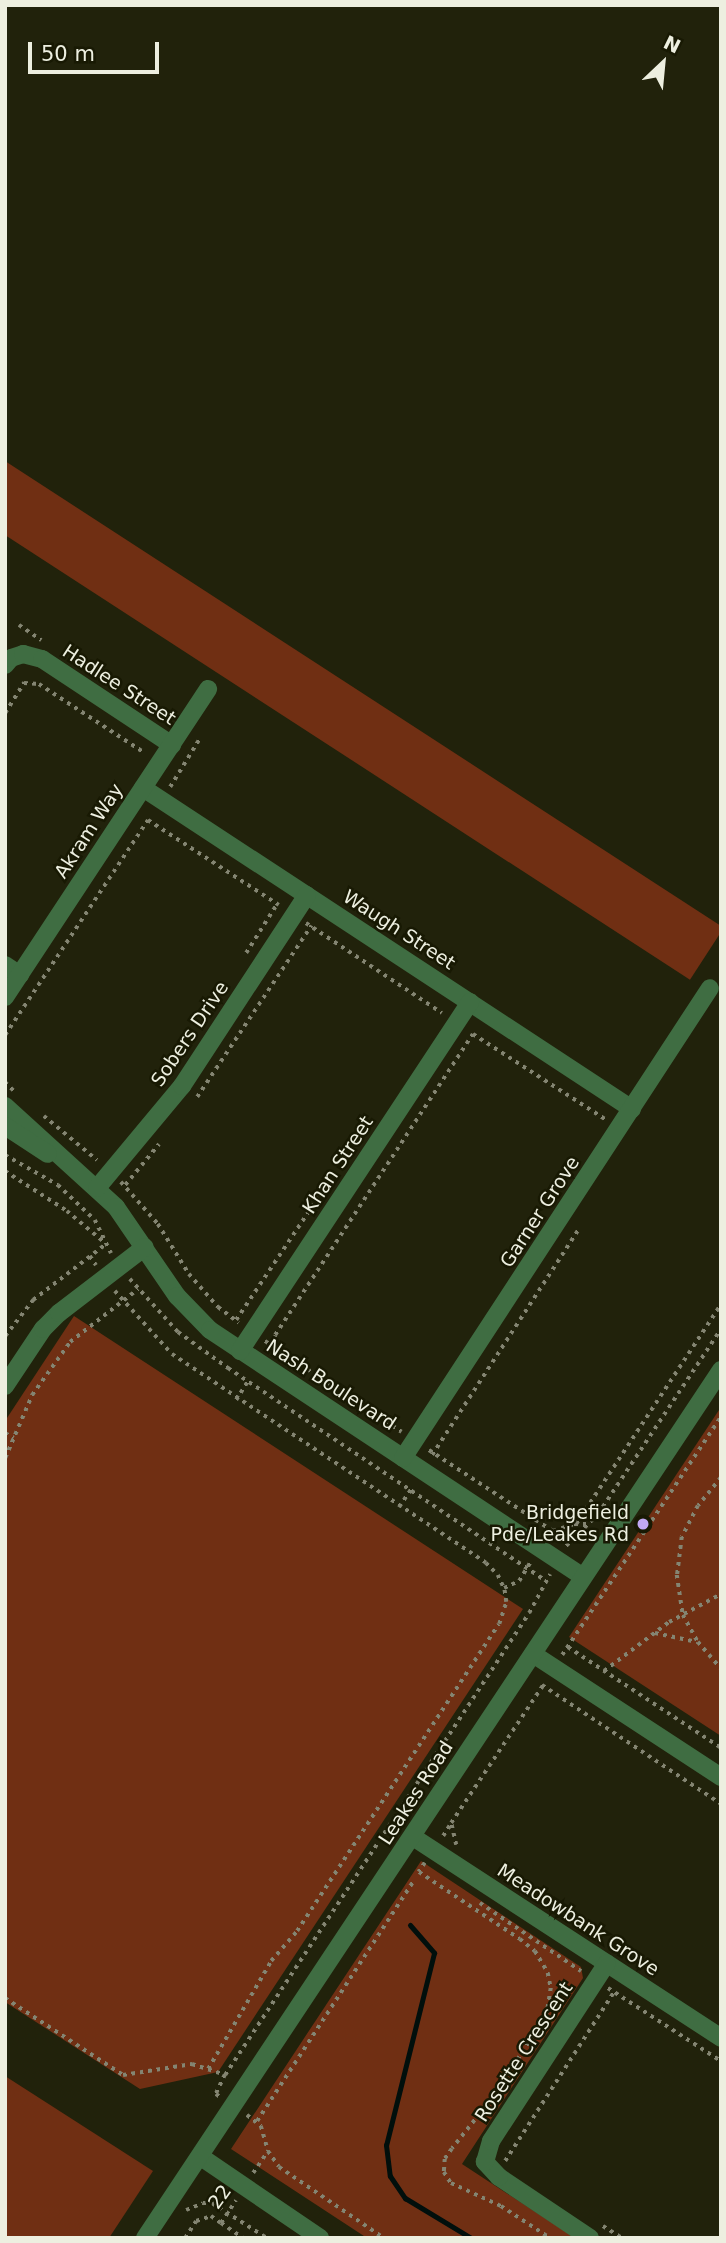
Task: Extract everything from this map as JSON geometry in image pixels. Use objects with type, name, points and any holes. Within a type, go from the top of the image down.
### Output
[{"type":"street","name":"Hadlee Street","points":[[5,665],[11,658],[23,654],[42,659],[172,745]]},
{"type":"street","name":"Akram Way","points":[[5,997],[13,970],[143,788],[208,689]]},
{"type":"street","name":"Waugh Street","points":[[143,788],[632,1109]]},
{"type":"street","name":"Sobers Drive","points":[[97,1188],[183,1086],[307,895]]},
{"type":"street","name":"Garner Grove","points":[[403,1458],[710,988]]},
{"type":"street","name":"Khan Street","points":[[240,1351],[470,1002]]},
{"type":"street","name":"Nash Boulevard","points":[[5,1107],[116,1207],[183,1303],[210,1330],[581,1576]]},
{"type":"street","name":"Nash Boulevard","points":[[5,1126],[97,1188]]},
{"type":"street","points":[[5,1386],[43,1329],[59,1313],[145,1247]]},
{"type":"street","name":"Leakes Road","points":[[145,2238],[201,2158],[533,1654],[581,1576],[611,1538],[721,1370]]},
{"type":"street","points":[[533,1654],[721,1777]]},
{"type":"street","name":"Meadowbank Grove","points":[[413,1836],[721,2038]]},
{"type":"street","name":"Rosette Crescent","points":[[496,2175],[485,2162],[491,2141],[607,1963]]},
{"type":"street","points":[[201,2158],[320,2238]]},
{"type":"street","points":[[496,2175],[590,2238]]},
{"type":"path","points":[[5,713],[24,684],[39,684],[145,753]]},
{"type":"path","points":[[5,1035],[162,800],[200,738]]},
{"type":"path","points":[[148,820],[442,1013]]},
{"type":"path","points":[[241,961],[277,904]]},
{"type":"path","points":[[236,1400],[260,1364],[282,1323],[473,1034],[606,1120]]},
{"type":"path","points":[[5,1155],[58,1185],[95,1220],[106,1244]]},
{"type":"path","points":[[5,1171],[67,1211],[106,1244]]},
{"type":"path","points":[[399,1507],[438,1442],[579,1229]]},
{"type":"path","points":[[5,1336],[33,1300],[106,1244]]},
{"type":"path","points":[[90,1256],[124,1301],[172,1354],[236,1400],[486,1563],[498,1575],[504,1588],[506,1602],[499,1624],[304,1921],[271,1961],[208,2069]]},
{"type":"path","points":[[5,1458],[32,1395],[69,1342],[138,1289],[178,1332],[546,1581]]},
{"type":"path","points":[[576,1524],[721,1304]]},
{"type":"path","points":[[384,2238],[288,2173],[268,2151],[257,2121],[216,2094],[225,2075],[529,1614],[557,1560],[589,1524],[721,1329]]},
{"type":"path","points":[[550,2238],[501,2206],[451,2183],[444,2172],[445,2160],[452,2149],[496,2094],[547,2014],[551,1988],[548,1973],[535,1951],[419,1872],[721,1417]]},
{"type":"path","points":[[5,1433],[14,1438]]},
{"type":"path","points":[[721,1478],[698,1506],[681,1537],[677,1575],[683,1615],[698,1642],[721,1668]]},
{"type":"path","points":[[540,1549],[553,1531],[576,1524],[589,1524],[632,1552]]},
{"type":"path","points":[[504,1588],[519,1581]]},
{"type":"path","points":[[604,1671],[655,1633],[721,1594]]},
{"type":"path","points":[[655,1633],[698,1642]]},
{"type":"path","points":[[568,1647],[721,1748]]},
{"type":"path","points":[[542,1685],[721,1804]]},
{"type":"path","points":[[451,1823],[456,1845],[468,1853]]},
{"type":"path","points":[[257,2121],[414,1880]]},
{"type":"path","points":[[469,1897],[721,2062]]},
{"type":"path","points":[[496,2175],[614,1992]]},
{"type":"path","points":[[5,1998],[124,2075],[192,2064],[225,2075]]},
{"type":"path","name":"22","points":[[185,2238],[196,2221],[211,2216],[221,2223],[268,2151]]},
{"type":"path","points":[[180,2216],[190,2207],[212,2203],[267,2238]]},
{"type":"path","points":[[221,2223],[243,2238]]},
{"type":"shaded area","points":[[5,461],[721,926],[721,932],[690,980],[5,535]]},
{"type":"shaded area","points":[[74,1316],[523,1609],[218,2072],[140,2089],[5,2002],[5,1421]]},
{"type":"shaded area","points":[[721,1407],[721,1736],[569,1637]]},
{"type":"shaded area","points":[[421,1861],[581,1967],[583,1978],[462,2164],[575,2238],[367,2238],[231,2149]]},
{"type":"shaded area","points":[[5,2076],[153,2171],[109,2238],[5,2238]]},
{"type":"waterway","points":[[410,1925],[434,1953],[386,2145],[390,2176],[405,2198],[471,2238]]},
{"type":"place","name":"Bridgefield Pde/Leakes Rd","points":[[643,1524]]}]
